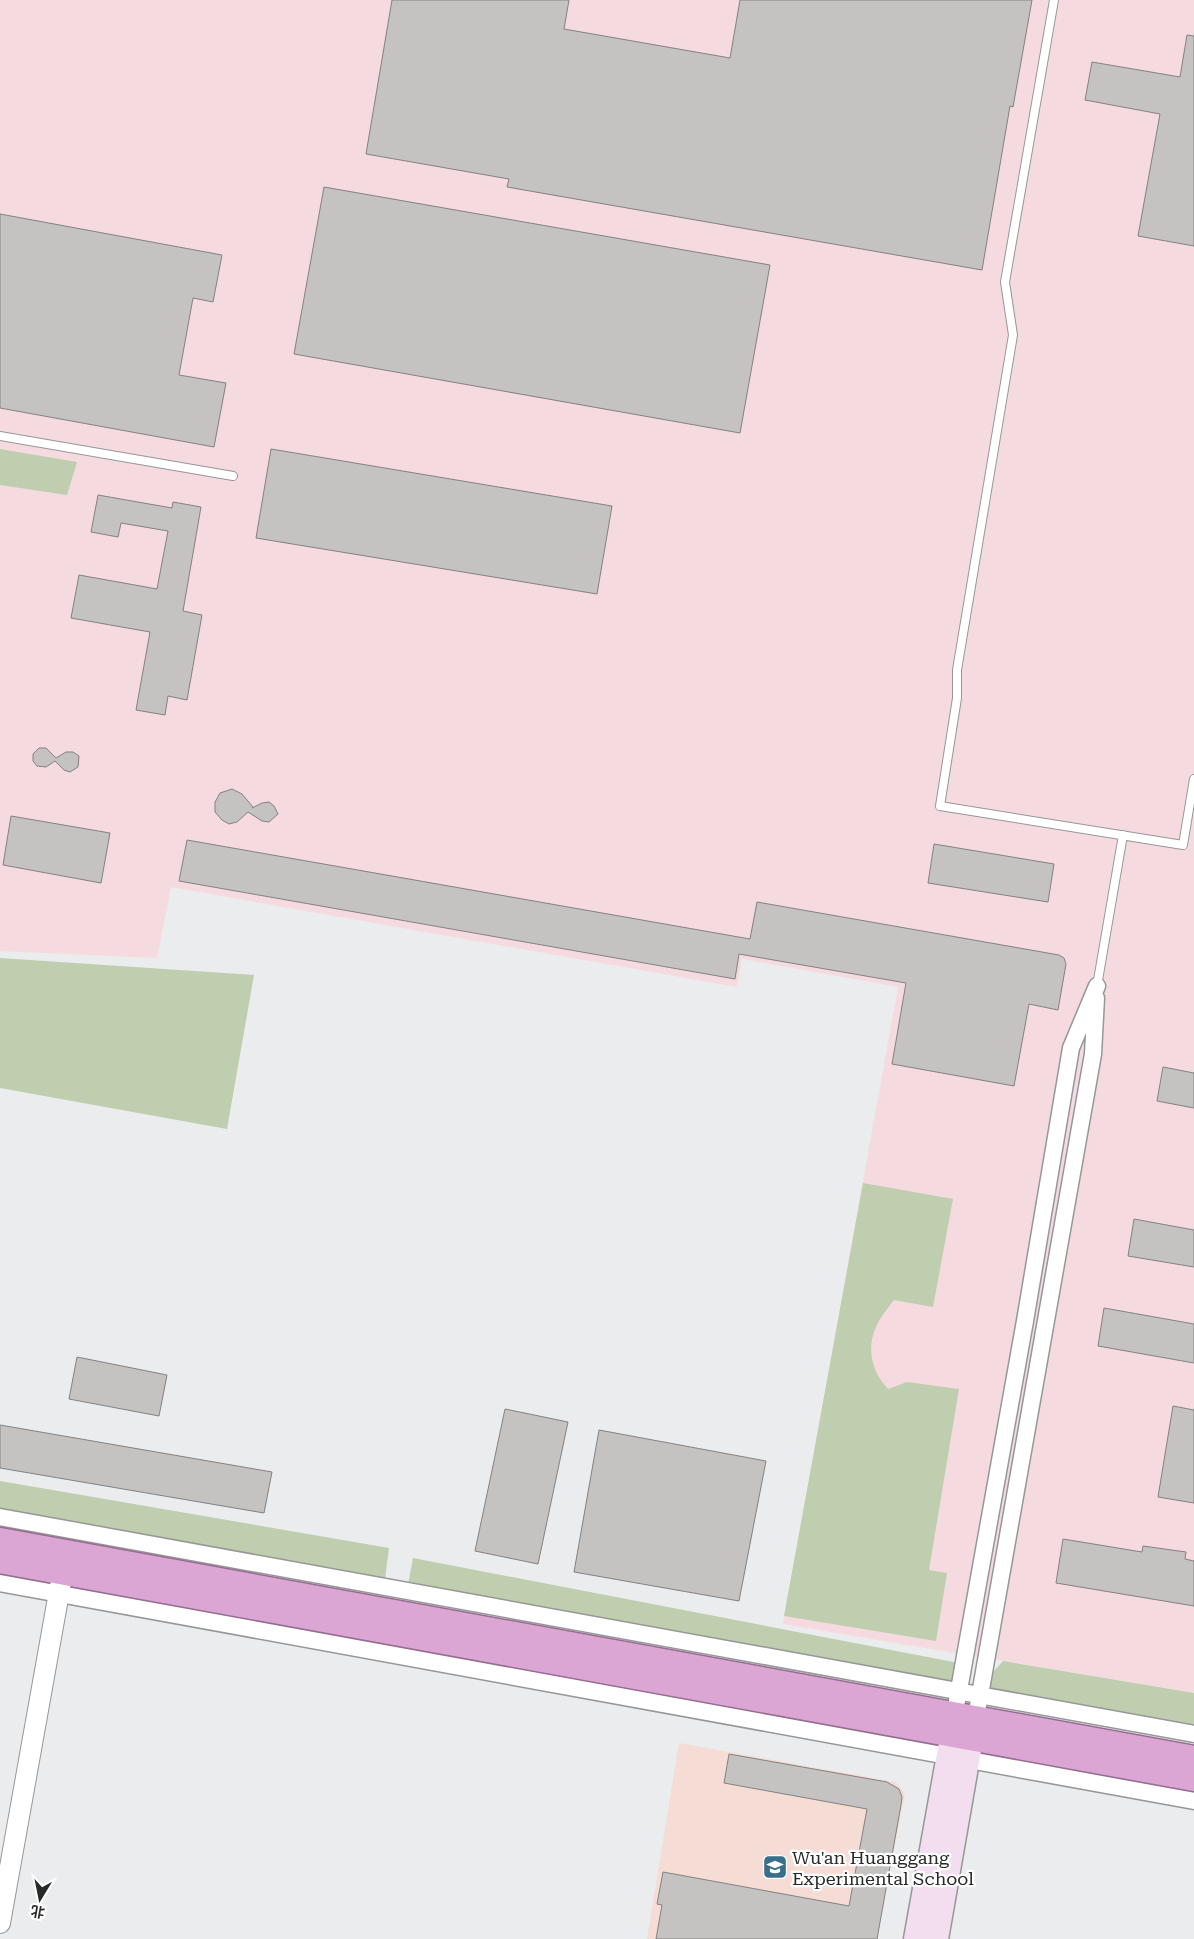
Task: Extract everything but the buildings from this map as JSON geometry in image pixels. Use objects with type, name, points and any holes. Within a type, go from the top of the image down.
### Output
[{"type":"highway","points":[[0,1541],[62,1573]]},
{"type":"highway","points":[[0,1560],[62,1573],[964,1726],[1194,1758]]},
{"type":"highway","points":[[964,1726],[1194,1778]]},
{"type":"main road","points":[[915,1939],[964,1726]]},
{"type":"main road","points":[[937,1939],[964,1726]]},
{"type":"street","points":[[964,1726],[1093,1054],[1097,986]]},
{"type":"street","points":[[964,1726],[1021,1340],[1070,1048],[1097,986]]},
{"type":"street","points":[[0,1517],[964,1726],[1194,1801]]},
{"type":"street","points":[[0,1583],[62,1573],[0,1924]]},
{"type":"street","points":[[964,1726],[1194,1734]]},
{"type":"lane","points":[[1054,0],[1005,282],[1013,335],[956,670],[957,698],[940,806],[1183,845],[1194,778]]},
{"type":"lane","points":[[0,436],[233,476]]},
{"type":"lane","points":[[1097,986],[1123,835]]},
{"type":"shaded area","points":[[0,0],[1194,0],[1194,1693],[783,1624],[898,987],[742,959],[737,987],[171,887],[157,958],[0,951]]},
{"type":"shaded area","name":"Wu'an Huanggang Experimental School","points":[[679,1743],[896,1782],[905,1794],[876,1939],[647,1939]]},
{"type":"green space","points":[[0,449],[77,462],[67,495],[0,485]]},
{"type":"green space","points":[[0,958],[254,975],[227,1129],[0,1088]]},
{"type":"green space","points":[[863,1183],[953,1199],[933,1307],[894,1300],[878,1323],[871,1344],[872,1360],[875,1368],[888,1389],[907,1382],[959,1389],[929,1570],[947,1573],[936,1641],[784,1616]]},
{"type":"green space","points":[[0,1481],[389,1548],[384,1586],[0,1517]]},
{"type":"green space","points":[[413,1558],[964,1664],[945,1688],[407,1590]]},
{"type":"green space","points":[[1003,1661],[1194,1693],[1194,1732],[996,1698],[982,1684]]},
{"type":"place","name":"Wu'an Huanggang Experimental School","points":[[775,1867]]}]
